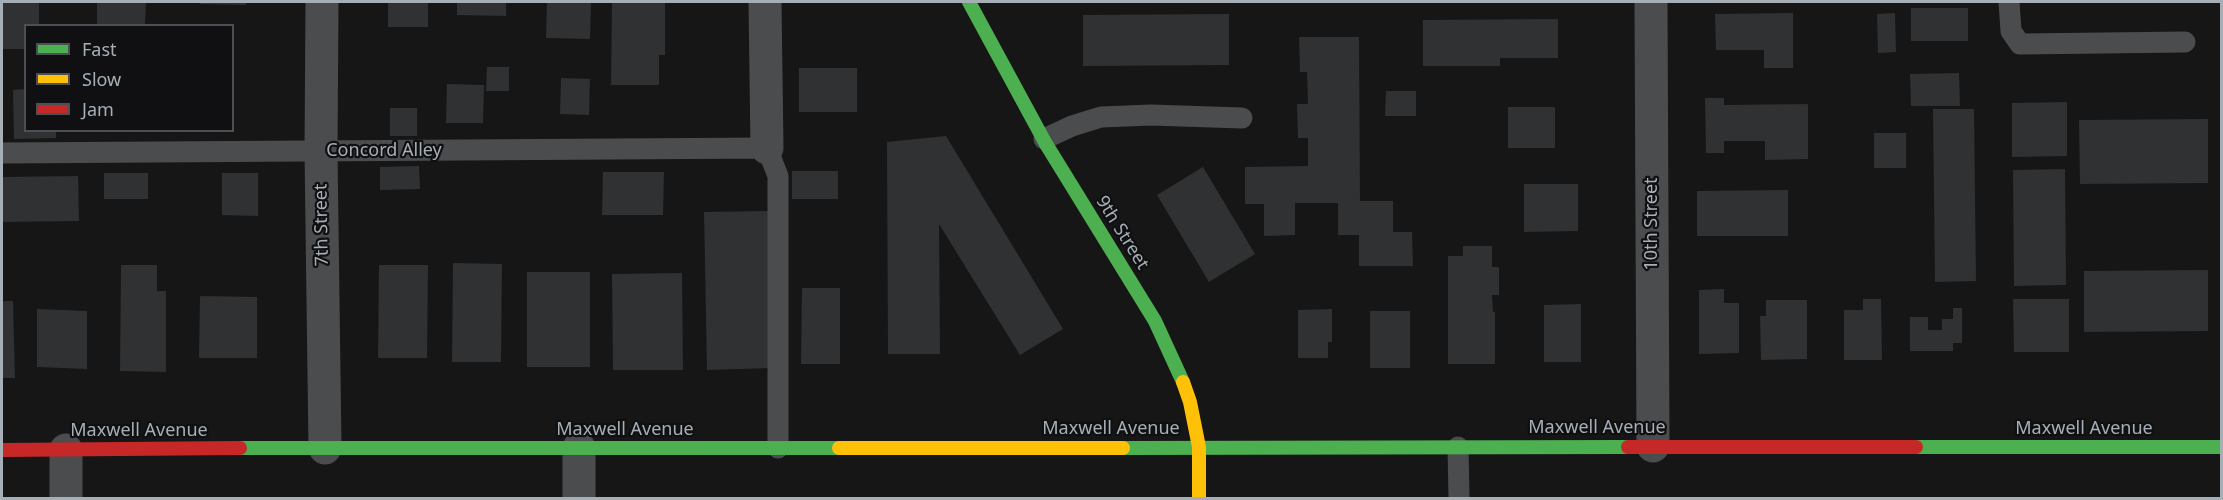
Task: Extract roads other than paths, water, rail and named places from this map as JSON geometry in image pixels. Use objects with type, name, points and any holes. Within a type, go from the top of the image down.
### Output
[{"type":"street","name":"7th Street","points":[[322,2],[321,151],[325,448]]},
{"type":"street","points":[[765,2],[767,148]]},
{"type":"street","name":"9th Street","points":[[969,2],[1044,139],[1155,321],[1179,370],[1190,402],[1199,447],[1199,498]]},
{"type":"street","name":"10th Street","points":[[1651,2],[1653,446]]},
{"type":"street","name":"Maxwell Avenue","points":[[2,450],[2222,447]]},
{"type":"street","points":[[579,448],[579,498]]},
{"type":"street","points":[[66,450],[66,498]]},
{"type":"lane","points":[[2009,2],[2011,31],[2020,44],[2185,42]]},
{"type":"lane","points":[[1044,139],[1072,126],[1101,117],[1151,115],[1242,118]]},
{"type":"lane","name":"Concord Alley","points":[[2,153],[767,148]]},
{"type":"lane","points":[[767,148],[778,176],[778,448]]},
{"type":"lane","points":[[1458,447],[1460,498]]}]
